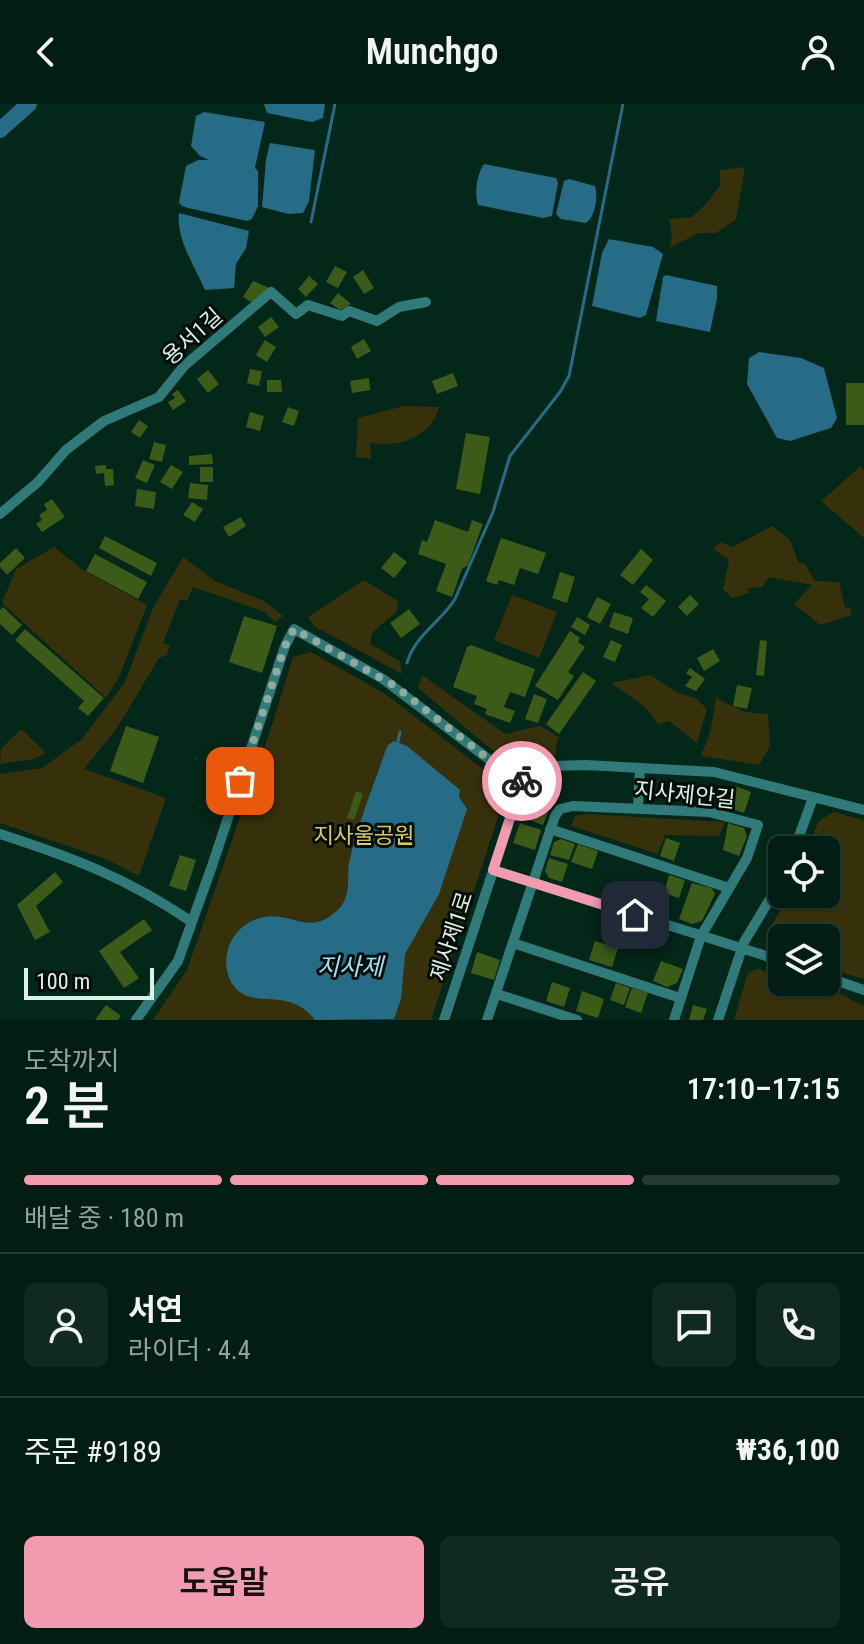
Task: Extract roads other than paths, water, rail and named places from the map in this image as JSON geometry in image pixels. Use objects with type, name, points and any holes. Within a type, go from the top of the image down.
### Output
[{"type":"street","name":"용서1길","points":[[0,514],[38,482],[66,450],[104,421],[159,397],[184,366],[271,292],[296,314],[308,305],[342,316],[349,311],[377,321],[399,307],[426,302]]},
{"type":"street","points":[[136,1020],[178,961],[285,646],[294,629],[395,686],[495,764],[522,773],[552,766],[714,772],[864,810]]},
{"type":"street","points":[[638,808],[640,768]]},
{"type":"street","name":"제사제1로","points":[[444,1020],[522,783],[522,773]]},
{"type":"street","points":[[799,836],[813,798]]},
{"type":"street","name":"지사제안길","points":[[550,829],[560,809],[573,806],[709,812],[758,825],[747,858],[701,936],[674,1020]]},
{"type":"street","points":[[487,1020],[550,829],[729,888]]},
{"type":"street","points":[[0,834],[95,867],[146,892],[192,922]]},
{"type":"street","points":[[493,870],[768,957]]},
{"type":"street","points":[[718,1020],[741,950],[768,903]]},
{"type":"street","points":[[513,943],[680,998]]},
{"type":"street","points":[[840,982],[864,990]]},
{"type":"street","points":[[497,994],[577,1020]]},
{"type":"water","points":[[264,104],[325,104],[323,118],[312,122],[267,113]]},
{"type":"water","points":[[204,112],[265,122],[255,168],[258,171],[258,206],[252,219],[247,221],[188,208],[179,202],[186,166],[198,160],[209,160],[191,146],[196,116]]},
{"type":"water","points":[[270,143],[315,150],[309,201],[303,213],[288,214],[262,207]]},
{"type":"water","points":[[484,164],[556,178],[558,183],[552,216],[543,218],[478,205],[477,184]]},
{"type":"water","points":[[569,179],[595,186],[595,206],[586,223],[561,219],[556,214],[564,181]]},
{"type":"water","points":[[179,213],[249,231],[246,248],[236,264],[234,288],[205,290],[183,243]]},
{"type":"water","points":[[609,239],[653,247],[663,254],[646,315],[640,318],[592,306],[602,253]]},
{"type":"water","points":[[666,275],[717,286],[710,332],[656,321],[663,277]]},
{"type":"water","points":[[759,352],[801,358],[824,368],[837,418],[831,428],[790,441],[777,438],[747,384],[749,358]]},
{"type":"water","name":"지사제","points":[[394,741],[407,746],[460,790],[459,797],[467,809],[439,894],[405,954],[401,999],[394,1019],[315,1020],[293,1003],[248,996],[239,991],[229,978],[226,959],[234,936],[242,928],[248,923],[272,916],[319,922],[332,915],[342,904],[361,821],[385,752]]},
{"type":"waterway","points":[[0,130],[29,104]]},
{"type":"waterway","points":[[311,222],[335,104]]},
{"type":"waterway","points":[[407,663],[416,644],[455,599],[493,512],[510,456],[569,376],[623,104]]},
{"type":"waterway","points":[[398,741],[400,732]]},
{"type":"park label","name":"지사울공원","points":[[364,835]]}]
